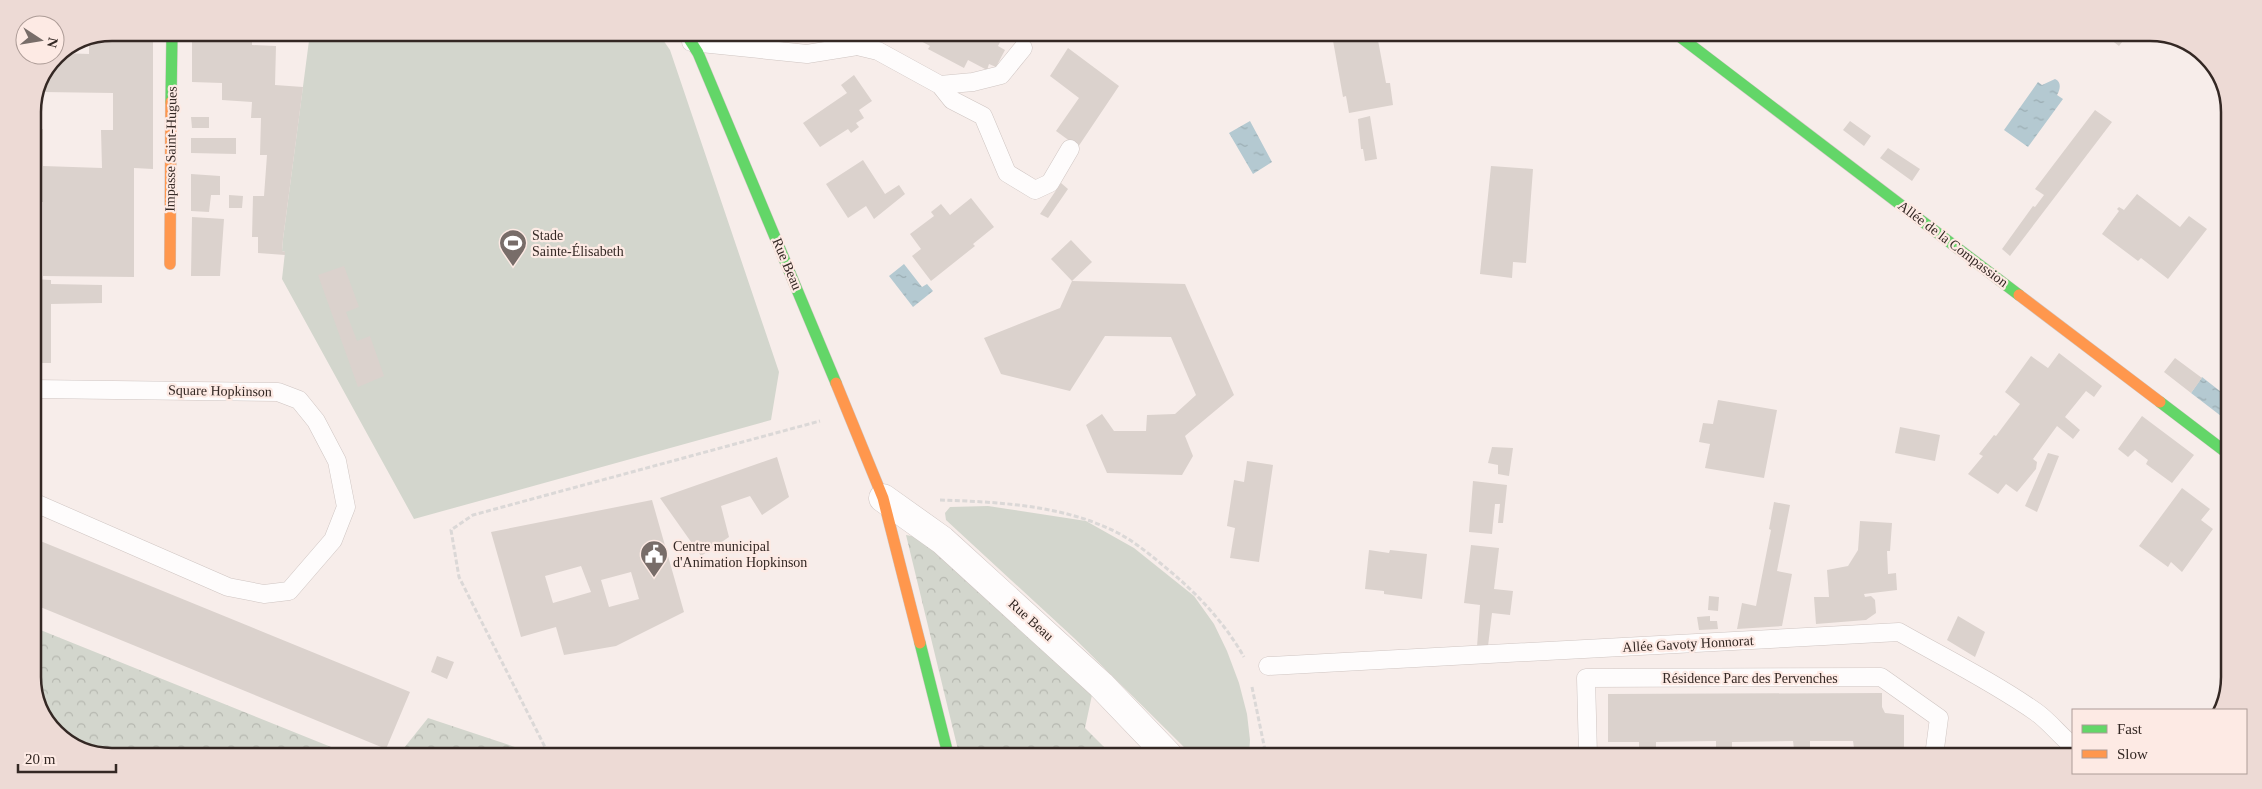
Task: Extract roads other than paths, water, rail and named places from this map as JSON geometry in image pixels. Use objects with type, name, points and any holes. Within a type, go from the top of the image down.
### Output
[{"type":"street","name":"Impasse Saint-Hugues","points":[[170,264],[172,41]]},
{"type":"street","name":"Rue Beau","points":[[690,41],[698,52],[737,144],[883,498],[946,748]]},
{"type":"street","name":"Allée de la Compassion","points":[[1686,41],[2221,448]]},
{"type":"street","name":"Rue Beau","points":[[883,498],[942,540],[1101,684],[1162,748]]},
{"type":"lane","points":[[710,41],[807,54],[857,46],[878,51],[940,85],[952,100],[983,116],[1007,173],[1035,190],[1050,183],[1070,149]]},
{"type":"lane","points":[[940,85],[973,82],[1001,75],[1023,48]]},
{"type":"lane","name":"Square Hopkinson","points":[[41,389],[278,392],[300,400],[316,421],[337,461],[346,507],[333,540],[289,591],[264,594],[228,586],[41,505]]},
{"type":"lane","name":"Allée Gavoty Honnorat","points":[[1268,666],[1899,632],[1966,669],[2038,713],[2062,738],[2072,745]]},
{"type":"lane","name":"Résidence Parc des Pervenches","points":[[1588,748],[1586,678],[1881,677],[1940,718],[1935,748]]},
{"type":"water","points":[[2055,79],[2060,84],[2057,95],[2063,99],[2028,147],[2004,130],[2038,82],[2042,85]]},
{"type":"water","points":[[1250,121],[1272,162],[1253,174],[1229,133]]},
{"type":"water","points":[[904,264],[922,287],[927,284],[933,291],[913,307],[889,276]]},
{"type":"water","points":[[2202,377],[2221,392],[2221,416],[2191,393]]},
{"type":"place","name":"Stade Sainte-Élisabeth","points":[[513,267]]},
{"type":"place","name":"Centre municipal d'Animation Hopkinson","points":[[654,578]]}]
